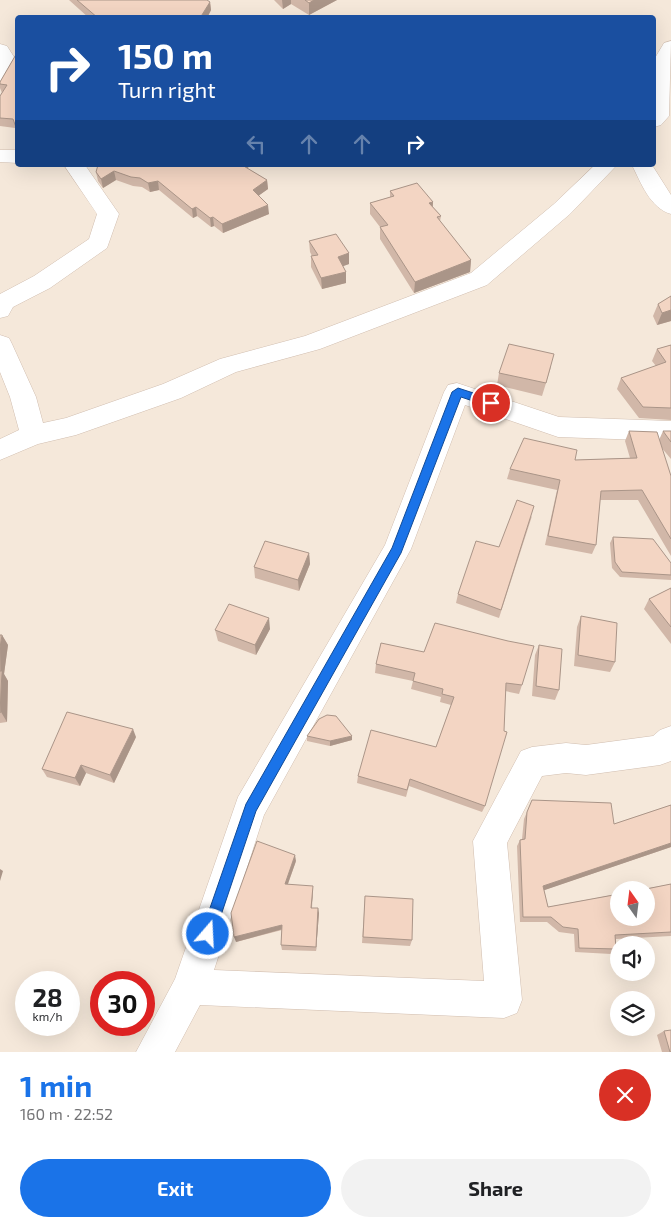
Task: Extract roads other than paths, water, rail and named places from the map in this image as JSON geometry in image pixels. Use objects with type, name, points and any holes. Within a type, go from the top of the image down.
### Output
[{"type":"street","points":[[656,118],[659,116],[664,58],[671,47]]},
{"type":"street","points":[[0,50],[5,57],[0,75]]},
{"type":"street","points":[[0,156],[15,157]]},
{"type":"street","points":[[0,310],[4,302],[42,282],[100,243],[108,214],[75,167]]},
{"type":"street","points":[[0,450],[34,435],[67,428],[172,391],[229,366],[310,343],[479,279],[562,209],[605,167]]},
{"type":"street","points":[[643,167],[660,197],[671,207]]},
{"type":"street","points":[[0,344],[23,397],[34,435]]},
{"type":"street","points":[[155,1052],[190,987],[250,808],[397,549],[458,392],[558,427],[653,429],[671,432]]},
{"type":"street","points":[[190,987],[504,1000],[490,841],[532,762],[566,758],[586,760],[660,750],[671,741]]}]
